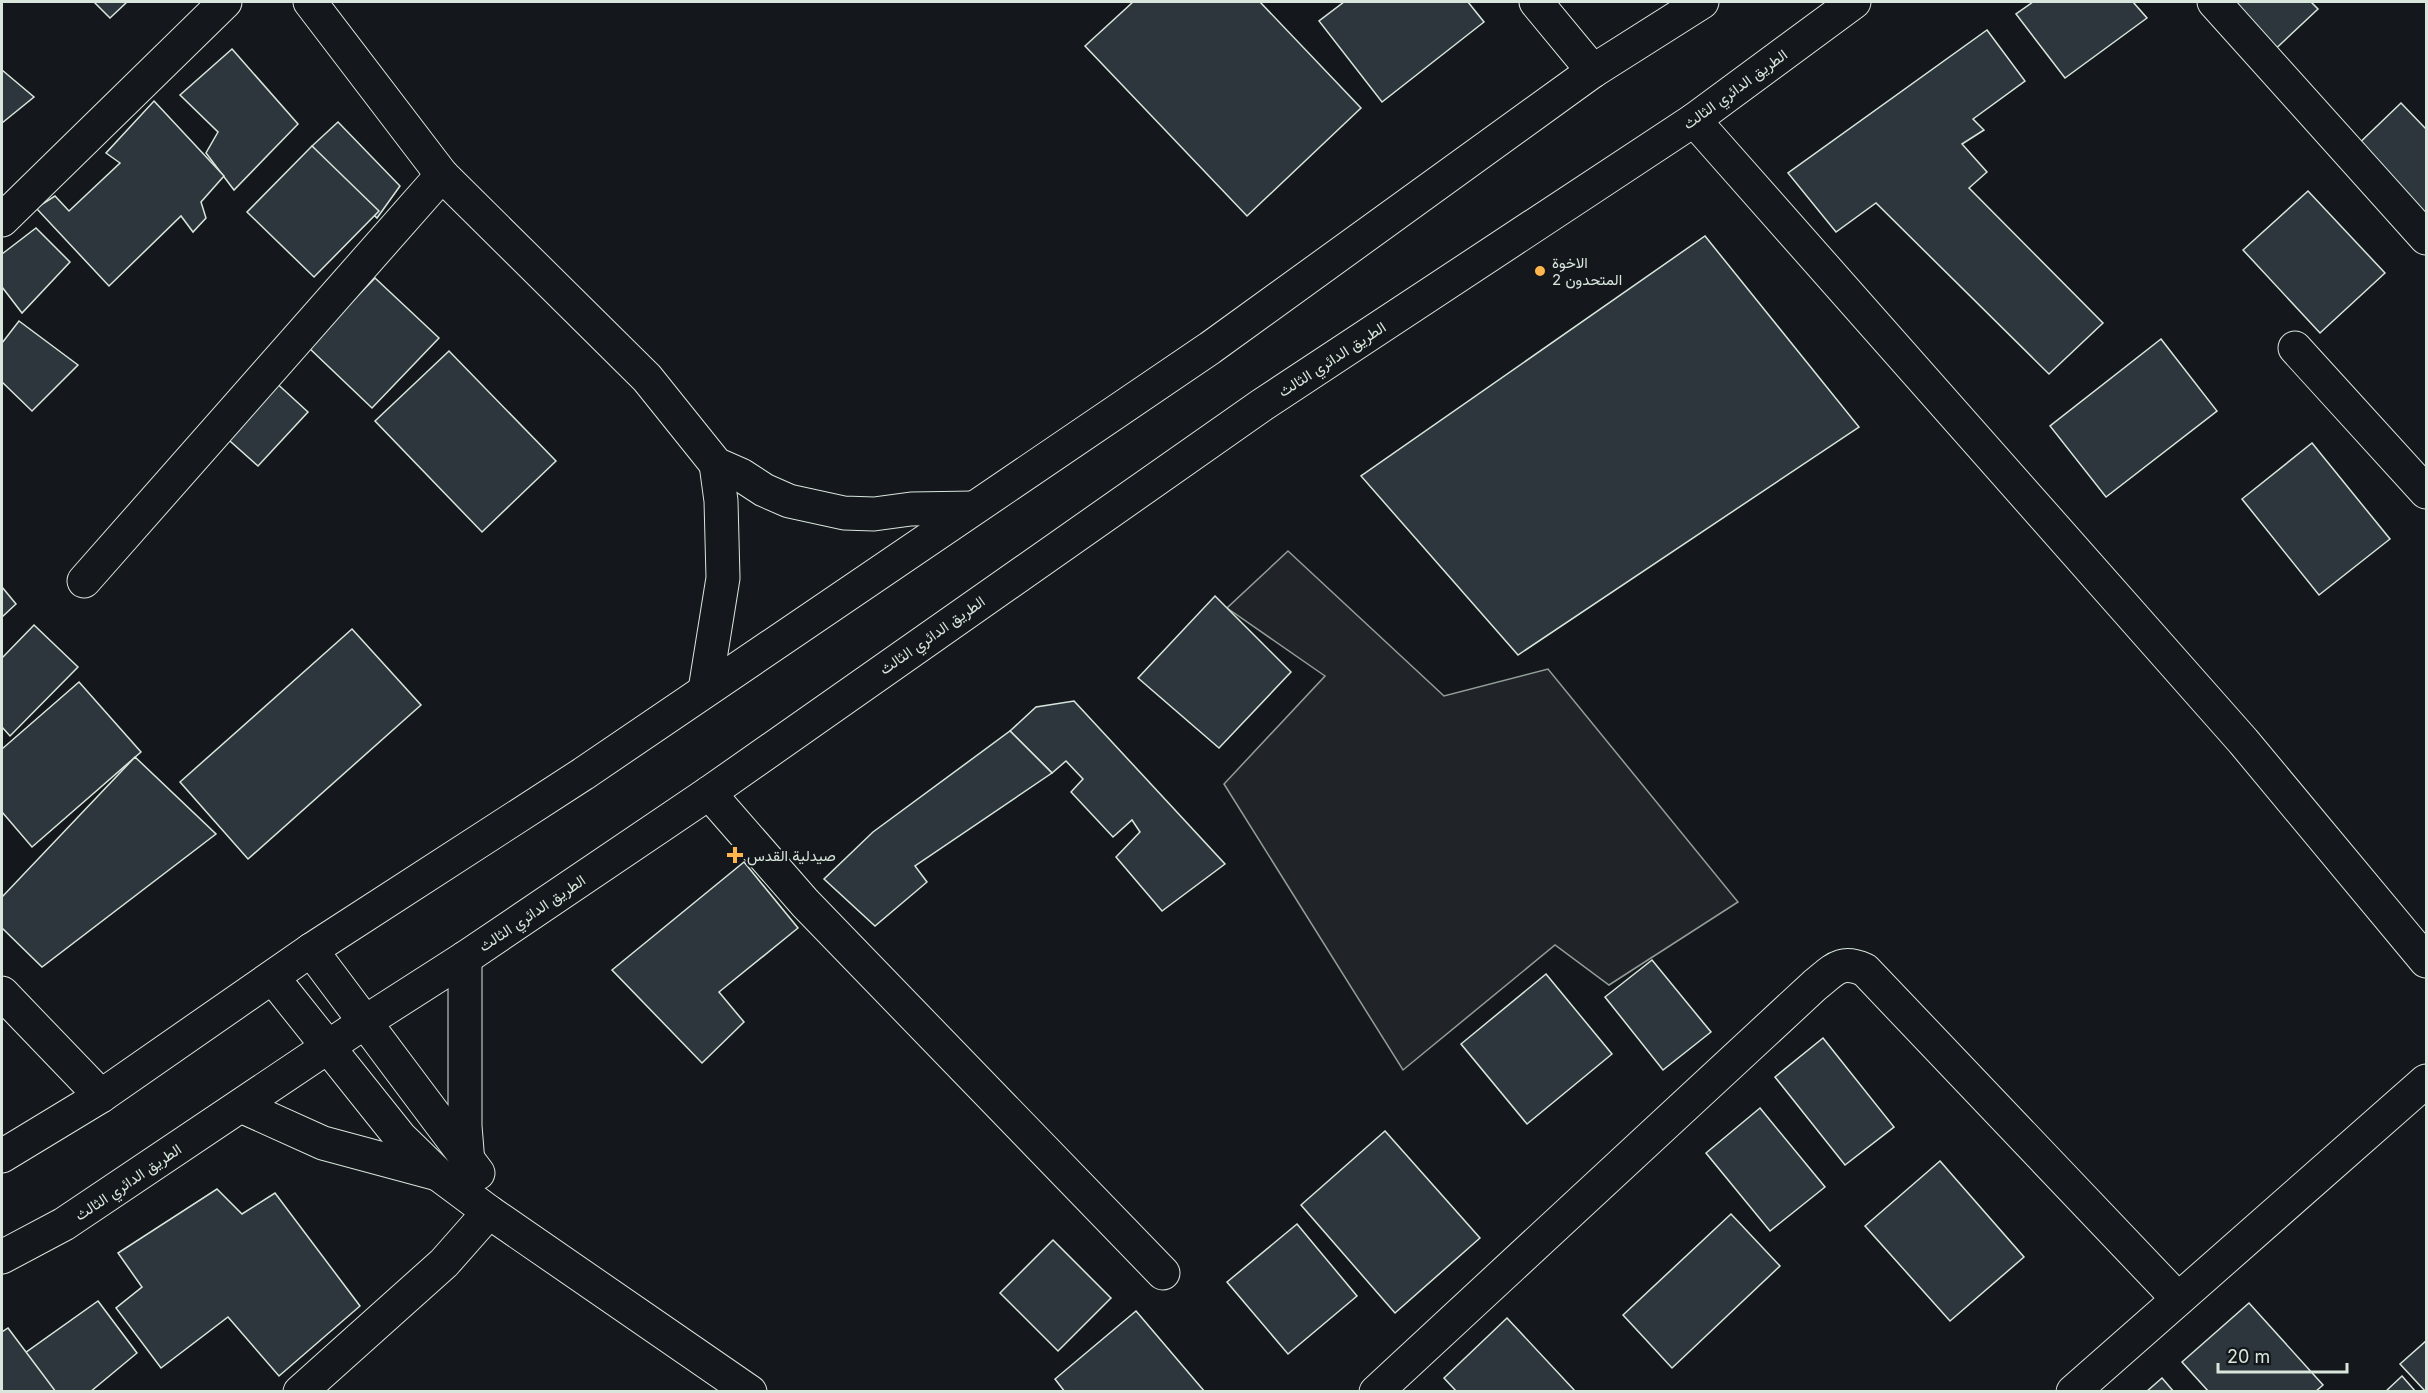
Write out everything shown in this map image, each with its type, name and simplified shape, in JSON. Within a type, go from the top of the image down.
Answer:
[{"type":"street","points":[[2,220],[225,2]]},
{"type":"street","points":[[310,2],[442,175],[647,378],[716,464],[789,501],[844,513],[874,514],[911,509],[973,508]]},
{"type":"street","points":[[1536,2],[1593,71]]},
{"type":"street","points":[[2,1156],[101,1096],[311,950],[583,774],[1210,348],[1593,71],[1702,2]]},
{"type":"street","name":"الطريق الدائري الثالث","points":[[2,1257],[64,1224],[709,793],[949,622],[1262,405],[1694,120],[1854,2]]},
{"type":"street","points":[[2214,2],[2427,238]]},
{"type":"street","points":[[1694,120],[2243,741],[2427,961]]},
{"type":"street","points":[[84,581],[442,175]]},
{"type":"street","points":[[2295,348],[2427,492]]},
{"type":"street","points":[[705,690],[723,578],[721,501],[716,464]]},
{"type":"street","points":[[709,793],[805,903],[1163,1273]]},
{"type":"street","points":[[311,950],[468,1162],[534,1241]]},
{"type":"street","points":[[465,958],[465,1126],[468,1162]]},
{"type":"street","points":[[1376,1392],[1815,985],[1845,964],[1865,970],[2178,1299]]},
{"type":"street","points":[[273,978],[400,1137],[438,1174],[489,1212],[534,1241],[729,1386]]},
{"type":"street","points":[[2,993],[101,1096]]},
{"type":"street","points":[[2073,1392],[2427,1081]]},
{"type":"street","points":[[242,1106],[323,1143],[438,1174]]},
{"type":"street","points":[[300,1392],[444,1263],[489,1212]]},
{"type":"shaded area","points":[[1288,551],[1444,696],[1548,669],[1738,902],[1609,985],[1555,945],[1403,1070],[1224,784],[1325,676],[1227,608]]},
{"type":"building","points":[[94,2],[127,2],[110,18]]},
{"type":"building","points":[[1133,2],[1260,2],[1361,108],[1247,216],[1085,46]]},
{"type":"building","points":[[1344,2],[1468,2],[1484,22],[1382,102],[1319,21]]},
{"type":"building","points":[[2033,2],[2133,2],[2147,18],[2065,78],[2016,14]]},
{"type":"building","points":[[2216,2],[2311,2],[2318,9],[2268,56]]},
{"type":"building","points":[[1987,30],[2025,81],[1973,119],[1984,130],[1962,144],[1987,172],[1969,188],[2103,323],[2049,374],[1876,203],[1836,232],[1788,173]]},
{"type":"building","points":[[232,49],[298,124],[234,190],[206,153],[218,132],[180,95]]},
{"type":"building","points":[[2,70],[34,97],[2,123]]},
{"type":"building","points":[[154,101],[224,176],[201,202],[206,218],[193,232],[181,216],[109,286],[36,208],[55,196],[69,211],[120,163],[106,153]]},
{"type":"building","points":[[2401,103],[2426,129],[2426,229],[2351,151]]},
{"type":"building","points":[[338,122],[400,186],[377,218],[354,196],[340,187],[312,146]]},
{"type":"building","points":[[312,146],[379,211],[314,277],[247,212]]},
{"type":"building","points":[[2308,191],[2385,273],[2320,333],[2243,250]]},
{"type":"building","points":[[36,228],[70,262],[22,313],[2,287],[2,254]]},
{"type":"building","points":[[1705,236],[1859,427],[1518,655],[1361,476]]},
{"type":"building","points":[[375,278],[439,338],[372,408],[308,347]]},
{"type":"building","points":[[19,321],[78,365],[32,411],[2,382],[2,343]]},
{"type":"building","points":[[2161,339],[2217,411],[2106,497],[2050,426]]},
{"type":"building","points":[[449,351],[556,461],[482,532],[375,421]]},
{"type":"building","points":[[272,379],[308,412],[258,466],[222,434]]},
{"type":"building","points":[[2312,443],[2390,539],[2319,595],[2242,499]]},
{"type":"building","points":[[2,587],[16,604],[2,617]]},
{"type":"building","points":[[1215,596],[1291,672],[1219,748],[1138,678]]},
{"type":"building","points":[[34,625],[78,667],[10,736],[2,727],[2,658]]},
{"type":"building","points":[[352,629],[421,705],[248,859],[180,782]]},
{"type":"building","points":[[79,682],[141,752],[32,847],[2,812],[2,749]]},
{"type":"building","points":[[1074,701],[1225,864],[1162,911],[1116,857],[1140,832],[1132,820],[1113,837],[1071,792],[1083,779],[1066,761],[1052,773],[1010,731],[1036,707]]},
{"type":"building","points":[[1010,731],[1052,773],[915,866],[927,882],[875,926],[824,879],[873,832]]},
{"type":"building","points":[[135,757],[216,834],[42,967],[2,928],[2,897]]},
{"type":"building","points":[[744,862],[798,928],[719,992],[744,1022],[702,1063],[612,970]]},
{"type":"building","points":[[1652,960],[1711,1032],[1663,1070],[1605,997]]},
{"type":"building","points":[[1546,974],[1612,1054],[1527,1124],[1461,1044]]},
{"type":"building","points":[[1823,1038],[1894,1127],[1845,1165],[1775,1077]]},
{"type":"building","points":[[1760,1108],[1825,1187],[1770,1231],[1706,1153]]},
{"type":"building","points":[[1385,1131],[1480,1238],[1395,1313],[1301,1205]]},
{"type":"building","points":[[1940,1161],[2024,1257],[1950,1321],[1865,1226]]},
{"type":"building","points":[[217,1189],[242,1214],[275,1193],[360,1306],[279,1376],[228,1317],[161,1368],[116,1308],[142,1287],[118,1253]]},
{"type":"building","points":[[1731,1214],[1780,1266],[1672,1368],[1623,1315]]},
{"type":"building","points":[[1297,1224],[1357,1296],[1288,1354],[1227,1282]]},
{"type":"building","points":[[1053,1240],[1111,1298],[1058,1351],[1000,1293]]},
{"type":"building","points":[[98,1301],[137,1353],[90,1392],[54,1392],[25,1353]]},
{"type":"building","points":[[2249,1303],[2323,1385],[2315,1392],[2209,1392],[2182,1362]]},
{"type":"building","points":[[1136,1311],[1205,1392],[1065,1392],[1055,1379]]},
{"type":"building","points":[[1507,1318],[1576,1392],[1457,1392],[1444,1378]]},
{"type":"building","points":[[8,1328],[56,1392],[2,1392],[2,1332]]},
{"type":"building","points":[[2426,1341],[2426,1392],[2400,1364]]},
{"type":"building","points":[[2402,1376],[2416,1392],[2385,1392]]},
{"type":"building","points":[[2162,1378],[2174,1392],[2146,1392]]},
{"type":"place","name":"الاخوة المتحدون 2","points":[[1540,271]]},
{"type":"place","name":"صيدلية القدس","points":[[735,855]]}]
